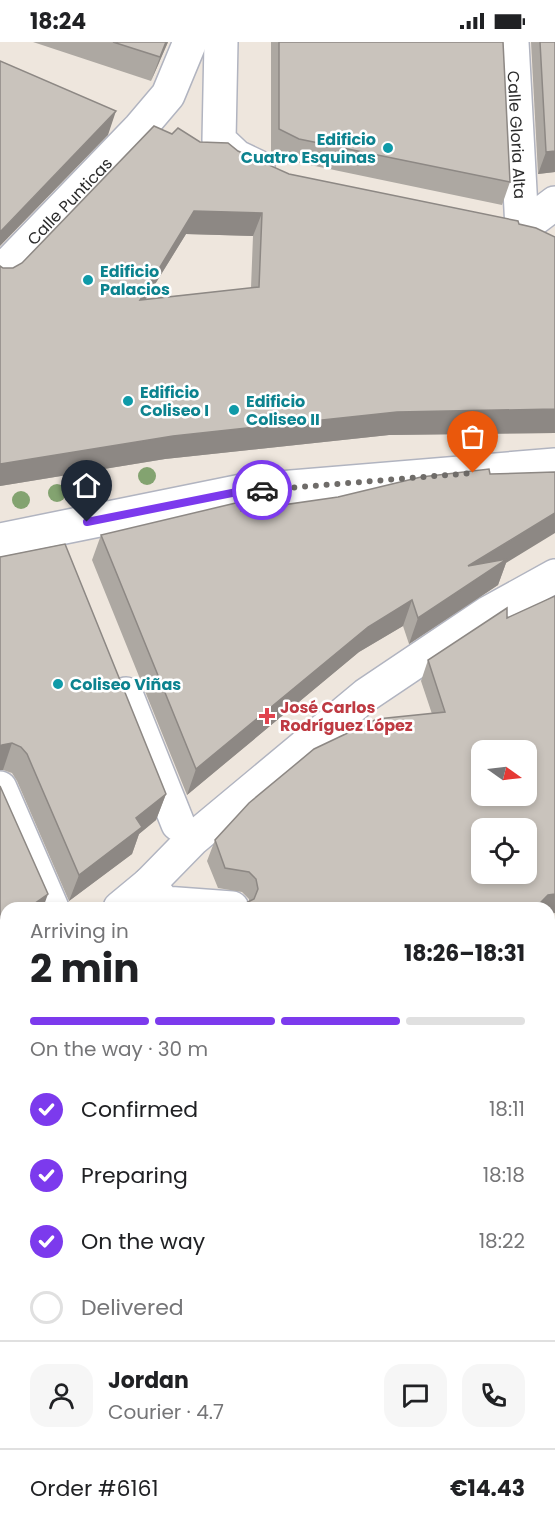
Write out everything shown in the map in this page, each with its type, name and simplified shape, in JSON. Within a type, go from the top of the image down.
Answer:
[{"type":"main road","name":"Calle Punticas","points":[[0,273],[140,128],[168,95],[190,42]]},
{"type":"main road","points":[[221,42],[219,140],[237,158],[285,179]]},
{"type":"main road","name":"Calle Gloria Alta","points":[[512,42],[522,228]]},
{"type":"main road","points":[[108,115],[140,128]]},
{"type":"main road","points":[[522,228],[555,203]]},
{"type":"main road","points":[[488,221],[522,228],[555,244]]},
{"type":"main road","points":[[0,540],[242,491],[555,465]]},
{"type":"main road","points":[[127,902],[149,884],[193,839],[366,695],[488,613],[555,576]]},
{"type":"main road","points":[[113,663],[178,824]]},
{"type":"main road","points":[[0,788],[49,902]]},
{"type":"main road","points":[[149,884],[163,902]]},
{"type":"building","points":[[113,42],[166,42],[160,57]]},
{"type":"building","points":[[279,42],[503,42],[510,182],[299,139],[279,129]]},
{"type":"building","points":[[540,42],[555,42],[555,151],[546,152]]},
{"type":"building","points":[[0,61],[116,111],[0,232]]},
{"type":"building","points":[[154,126],[172,134],[178,128],[200,142],[228,143],[238,151],[289,174],[518,221],[519,224],[536,228],[555,237],[555,409],[397,412],[173,436],[0,464],[0,266],[13,268],[22,263]],"holes":[[[194,211],[262,213],[259,287],[140,300]]]},
{"type":"building","points":[[489,469],[490,474],[555,472],[555,513],[468,566],[507,559],[418,618],[412,600],[368,627],[196,769],[101,535],[240,502],[241,511],[338,497],[421,477]]},
{"type":"building","name":"Coliseo Viñas","points":[[65,544],[166,794],[136,818],[142,827],[79,875],[27,754],[21,747],[12,743],[0,746],[0,557]]},
{"type":"building","points":[[555,596],[555,894],[548,895],[541,902],[248,902],[254,899],[258,889],[256,879],[249,872],[225,868],[215,840],[249,803],[314,749],[377,719],[445,712],[428,660],[507,608],[507,618]]},
{"type":"building","points":[[0,786],[48,894],[37,902],[0,902]]},
{"type":"way so far","points":[[262,490],[473,473]]},
{"type":"place","name":"Edificio Cuatro Esquinas","points":[[388,148]]},
{"type":"place","name":"Edificio Palacios","points":[[88,280]]},
{"type":"place","name":"Edificio Coliseo I","points":[[128,401]]},
{"type":"place","name":"Edificio Coliseo II","points":[[234,410]]},
{"type":"place","name":"Coliseo Viñas","points":[[58,684]]},
{"type":"place","name":"José Carlos Rodríguez López","points":[[267,716]]},
{"type":"route","points":[[87,522],[242,491],[262,490]]}]
